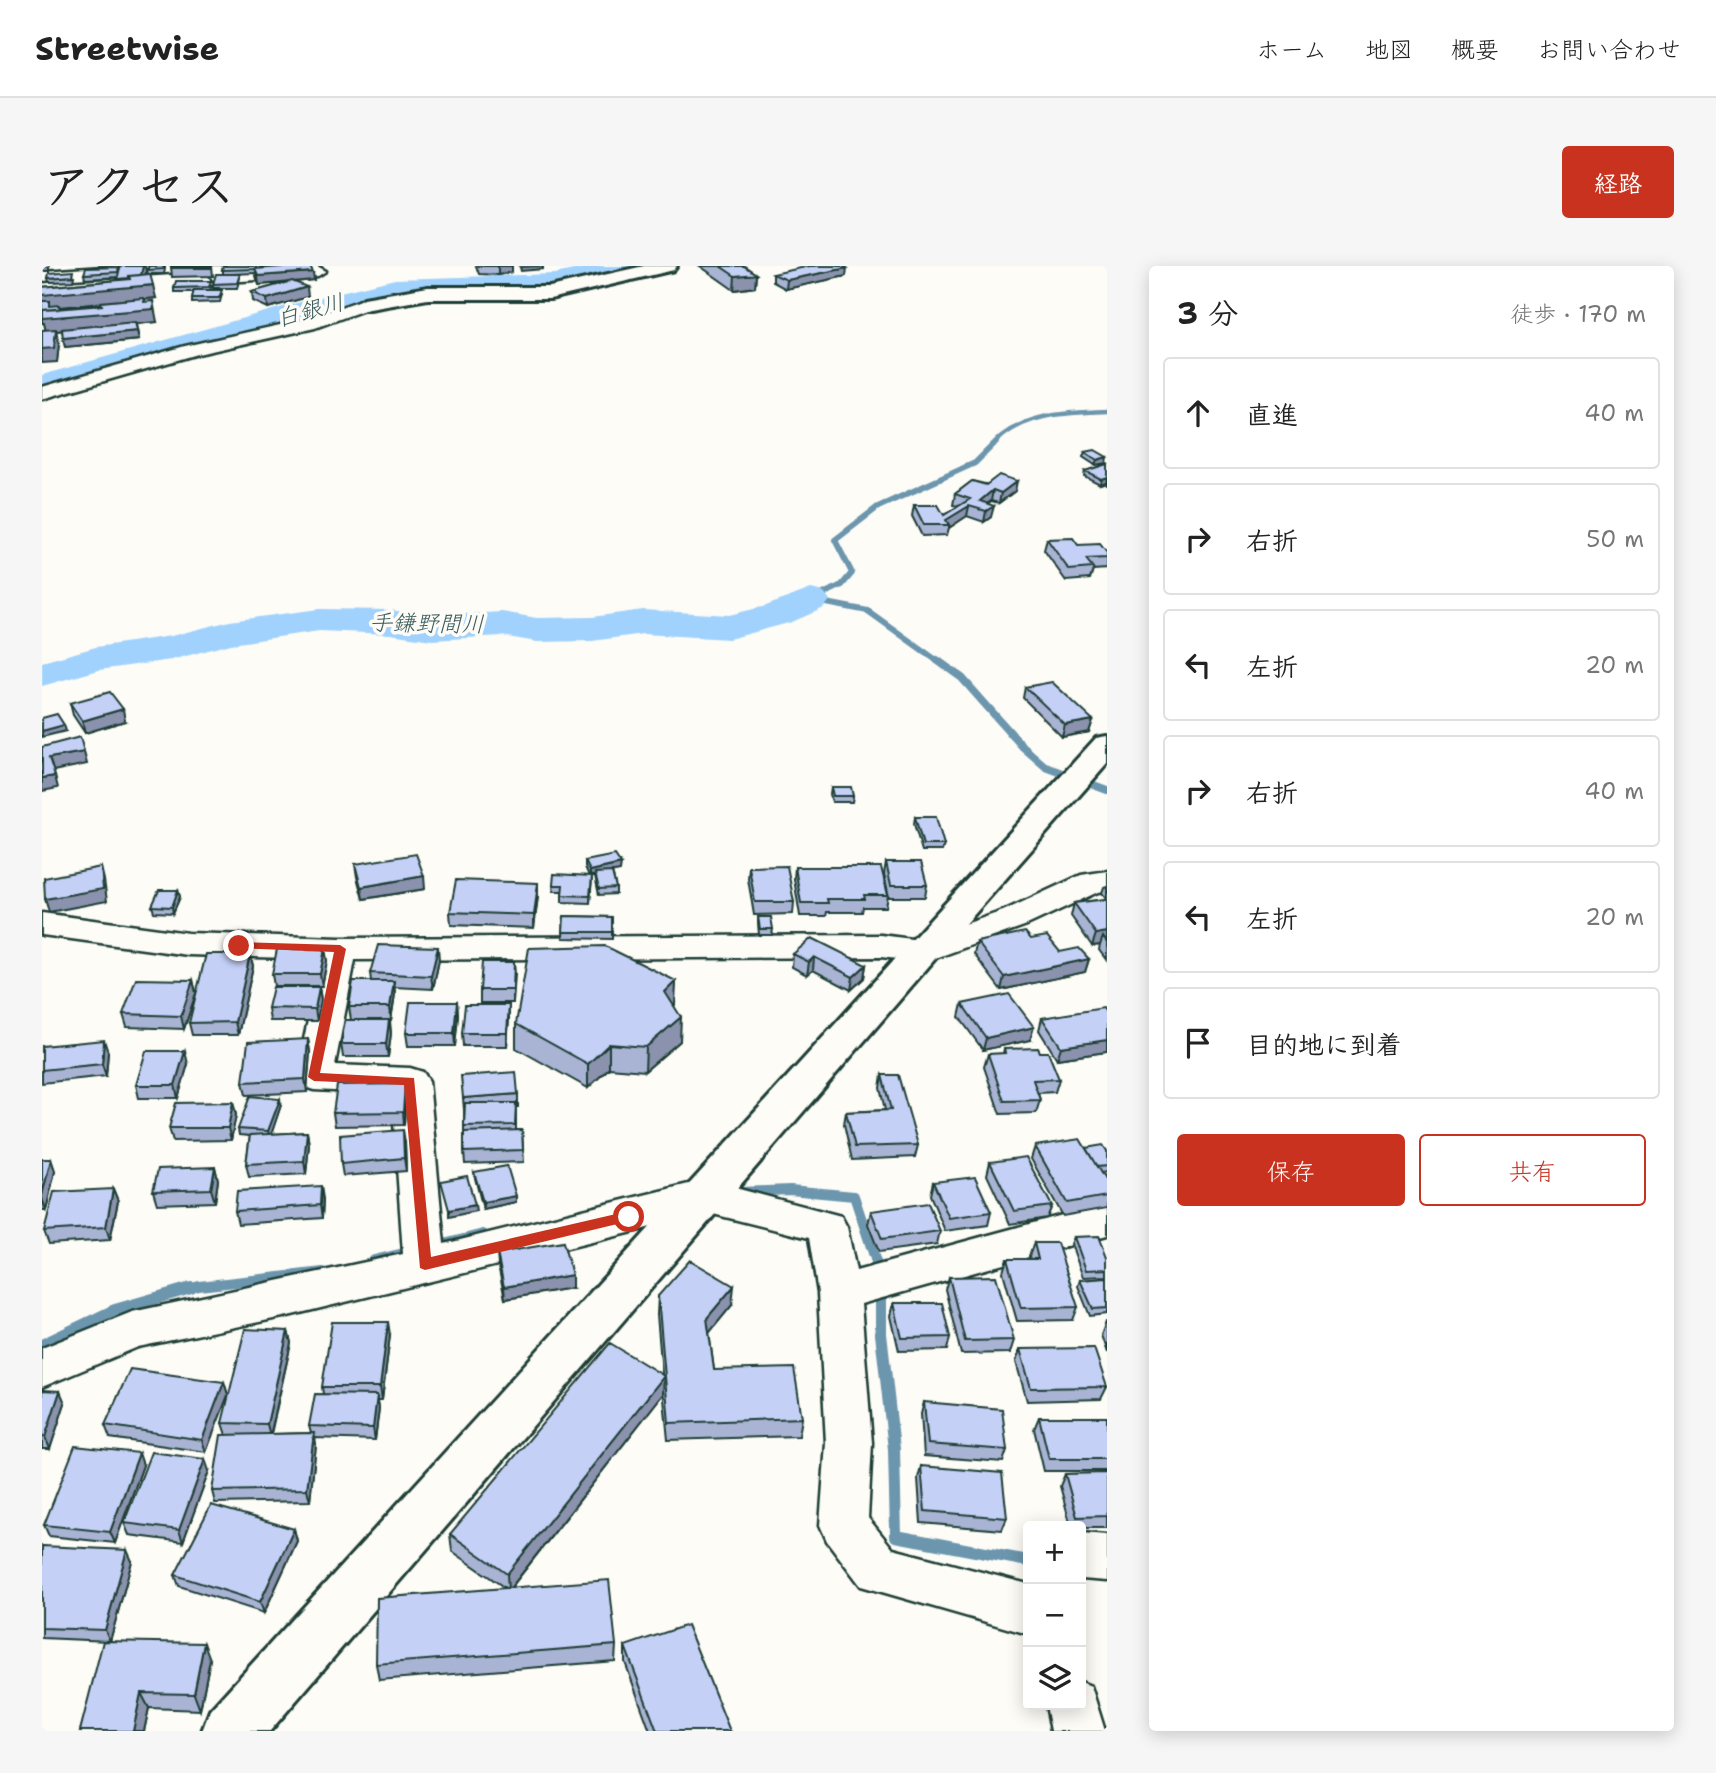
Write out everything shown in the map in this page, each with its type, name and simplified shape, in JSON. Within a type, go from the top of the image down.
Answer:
[{"type":"street","points":[[42,276],[196,266]]},
{"type":"street","points":[[213,266],[218,267],[219,276],[428,293],[550,293],[668,266]]},
{"type":"street","points":[[42,393],[211,346],[337,315],[338,286]]},
{"type":"street","points":[[42,375],[253,317]]},
{"type":"street","points":[[231,1731],[920,951],[1107,745]]},
{"type":"street","points":[[42,924],[188,944],[340,949],[881,946],[920,951],[1015,918],[1091,882],[1107,881]]},
{"type":"street","points":[[340,949],[314,1077],[410,1081],[425,1264]]},
{"type":"street","points":[[42,1368],[132,1330],[288,1298],[629,1217],[705,1196],[827,1227],[839,1293],[849,1443],[844,1525],[878,1569],[1023,1608]]},
{"type":"street","points":[[839,1293],[1107,1219]]},
{"type":"street","points":[[1086,1556],[1107,1558]]},
{"type":"street","points":[[1073,1710],[1079,1731]]},
{"type":"building","points":[[121,266],[143,266],[141,275],[117,279]]},
{"type":"building","points":[[149,266],[164,266],[163,269],[147,270]]},
{"type":"building","points":[[211,266],[211,268],[171,268]]},
{"type":"building","points":[[223,266],[256,266],[256,269],[222,270]]},
{"type":"building","points":[[310,266],[313,272],[258,276],[255,269]]},
{"type":"building","points":[[720,266],[744,266],[756,274],[735,276]]},
{"type":"building","points":[[810,266],[847,268],[787,280],[773,274]]},
{"type":"building","points":[[119,267],[118,272],[84,274],[86,268]]},
{"type":"building","points":[[73,271],[72,276],[48,278],[49,273]]},
{"type":"building","points":[[150,274],[153,285],[42,295],[42,287],[130,279],[129,276]]},
{"type":"building","points":[[216,274],[240,274],[237,283],[213,284]]},
{"type":"building","points":[[176,281],[211,281],[209,287],[174,288]]},
{"type":"building","points":[[292,281],[307,287],[267,299],[252,292]]},
{"type":"building","points":[[194,290],[222,290],[219,298],[192,298]]},
{"type":"building","points":[[143,298],[144,302],[153,301],[154,309],[43,318],[43,310]]},
{"type":"building","points":[[42,301],[50,301],[50,306],[59,305],[60,309],[43,310],[42,313]]},
{"type":"building","points":[[135,322],[137,331],[63,338],[62,329]]},
{"type":"building","points":[[56,329],[54,348],[42,349],[42,330]]},
{"type":"building","points":[[1095,450],[1107,457],[1097,460],[1085,452]]},
{"type":"building","points":[[1107,464],[1107,477],[1101,479],[1085,471]]},
{"type":"building","points":[[999,475],[1017,481],[1001,493],[993,490],[980,501],[994,506],[986,511],[969,506],[946,520],[949,525],[924,525],[914,505],[938,505],[944,515],[970,499],[955,494],[972,481],[986,485]]},
{"type":"building","points":[[1073,538],[1078,545],[1100,544],[1107,553],[1107,558],[1086,559],[1093,568],[1069,570],[1047,539]]},
{"type":"building","points":[[1052,682],[1093,720],[1065,725],[1025,687]]},
{"type":"building","points":[[110,692],[123,709],[82,721],[70,703]]},
{"type":"building","points":[[57,714],[64,725],[42,731],[42,718]]},
{"type":"building","points":[[80,737],[84,752],[49,758],[55,776],[42,778],[42,747]]},
{"type":"building","points":[[831,787],[851,787],[853,796],[833,796]]},
{"type":"building","points":[[915,817],[936,817],[944,845],[923,845]]},
{"type":"building","points":[[416,854],[424,876],[361,887],[355,864]]},
{"type":"building","points":[[615,855],[621,864],[590,871],[585,861]]},
{"type":"building","points":[[886,862],[921,862],[927,885],[891,885]]},
{"type":"building","points":[[787,866],[794,902],[755,902],[749,867]]},
{"type":"building","points":[[101,867],[103,889],[45,899],[44,878]]},
{"type":"building","points":[[795,867],[881,867],[888,895],[864,895],[865,899],[827,899],[828,903],[801,903]]},
{"type":"building","points":[[612,872],[616,888],[599,889],[595,873]]},
{"type":"building","points":[[554,874],[592,876],[590,896],[562,895],[563,885],[553,885]]},
{"type":"building","points":[[456,880],[538,883],[534,915],[450,912]]},
{"type":"building","points":[[159,890],[178,890],[172,907],[152,906]]},
{"type":"building","points":[[1107,899],[1107,932],[1096,934],[1074,903]]},
{"type":"building","points":[[564,916],[612,917],[612,932],[563,932]]},
{"type":"building","points":[[758,917],[771,917],[773,929],[760,929]]},
{"type":"building","points":[[1025,932],[1031,939],[1047,936],[1060,952],[1079,948],[1089,959],[1004,977],[977,942]]},
{"type":"building","points":[[812,938],[866,965],[853,977],[814,957],[809,962],[793,954]]},
{"type":"building","points":[[378,945],[438,947],[431,976],[370,973]]},
{"type":"building","points":[[605,946],[676,981],[665,992],[681,1017],[646,1047],[609,1044],[588,1064],[516,1024],[529,948]]},
{"type":"building","points":[[277,949],[325,949],[320,974],[272,974]]},
{"type":"building","points":[[206,954],[250,954],[235,1022],[189,1023]]},
{"type":"building","points":[[482,962],[514,962],[513,990],[480,990]]},
{"type":"building","points":[[136,979],[193,980],[181,1016],[123,1014]]},
{"type":"building","points":[[353,981],[394,981],[390,1007],[349,1007]]},
{"type":"building","points":[[273,987],[319,987],[315,1009],[268,1008]]},
{"type":"building","points":[[1009,994],[1034,1027],[986,1038],[962,1004]]},
{"type":"building","points":[[410,1002],[457,1002],[454,1033],[406,1033]]},
{"type":"building","points":[[465,1005],[509,1005],[507,1033],[462,1033]]},
{"type":"building","points":[[1103,1008],[1107,1014],[1107,1040],[1061,1047],[1042,1018]]},
{"type":"building","points":[[345,1020],[389,1020],[386,1044],[341,1044]]},
{"type":"building","points":[[308,1039],[305,1079],[243,1082],[248,1042]]},
{"type":"building","points":[[104,1040],[102,1064],[42,1070],[42,1046]]},
{"type":"building","points":[[1038,1048],[1040,1052],[1048,1052],[1059,1079],[1033,1080],[1040,1100],[1004,1101],[988,1054],[1005,1053],[1004,1049]]},
{"type":"building","points":[[146,1051],[185,1051],[175,1085],[136,1085]]},
{"type":"building","points":[[516,1072],[518,1094],[463,1098],[461,1076]]},
{"type":"building","points":[[882,1075],[898,1075],[918,1145],[855,1147],[846,1112],[891,1110]]},
{"type":"building","points":[[405,1084],[403,1112],[333,1113],[337,1085]]},
{"type":"building","points":[[250,1096],[280,1099],[268,1131],[238,1129]]},
{"type":"building","points":[[233,1102],[228,1128],[169,1128],[176,1103]]},
{"type":"building","points":[[465,1103],[516,1103],[515,1125],[464,1126]]},
{"type":"building","points":[[403,1130],[404,1158],[341,1164],[340,1135]]},
{"type":"building","points":[[522,1130],[523,1150],[464,1152],[464,1132]]},
{"type":"building","points":[[307,1132],[304,1161],[246,1164],[250,1135]]},
{"type":"building","points":[[1080,1139],[1107,1183],[1107,1196],[1067,1203],[1035,1146]]},
{"type":"building","points":[[1103,1145],[1107,1151],[1107,1166],[1097,1167],[1086,1148]]},
{"type":"building","points":[[1026,1157],[1052,1206],[1014,1211],[990,1162]]},
{"type":"building","points":[[42,1159],[51,1159],[42,1195]]},
{"type":"building","points":[[507,1166],[516,1196],[483,1202],[474,1172]]},
{"type":"building","points":[[215,1167],[211,1189],[153,1191],[158,1169]]},
{"type":"building","points":[[467,1176],[475,1205],[449,1210],[441,1181]]},
{"type":"building","points":[[975,1177],[991,1212],[949,1218],[933,1182]]},
{"type":"building","points":[[321,1186],[320,1205],[235,1211],[237,1191]]},
{"type":"building","points":[[113,1189],[106,1227],[44,1231],[54,1192]]},
{"type":"building","points":[[928,1203],[940,1231],[882,1239],[871,1211]]},
{"type":"building","points":[[1099,1236],[1107,1257],[1107,1269],[1086,1270],[1074,1237]]},
{"type":"building","points":[[563,1242],[572,1275],[504,1287],[497,1253]]},
{"type":"building","points":[[1034,1243],[1057,1243],[1078,1307],[1021,1308],[1007,1259],[1038,1259]]},
{"type":"building","points":[[690,1260],[734,1286],[707,1318],[714,1370],[794,1368],[802,1418],[669,1423],[658,1296]]},
{"type":"building","points":[[996,1276],[1014,1340],[965,1341],[949,1277]]},
{"type":"building","points":[[1107,1278],[1107,1308],[1093,1309],[1080,1280]]},
{"type":"building","points":[[894,1303],[942,1303],[950,1337],[902,1338]]},
{"type":"building","points":[[332,1322],[388,1322],[380,1387],[322,1387]]},
{"type":"building","points":[[245,1329],[288,1331],[267,1424],[222,1423]]},
{"type":"building","points":[[610,1343],[664,1376],[507,1574],[450,1534]]},
{"type":"building","points":[[1094,1348],[1107,1387],[1031,1388],[1020,1349]]},
{"type":"building","points":[[130,1369],[224,1382],[202,1440],[105,1425]]},
{"type":"building","points":[[42,1390],[60,1391],[45,1437],[42,1437]]},
{"type":"building","points":[[315,1394],[377,1395],[373,1428],[309,1426]]},
{"type":"building","points":[[924,1402],[1002,1409],[1007,1450],[928,1444]]},
{"type":"building","points":[[1039,1417],[1107,1417],[1107,1459],[1049,1459]]},
{"type":"building","points":[[314,1433],[307,1489],[212,1491],[221,1435]]},
{"type":"building","points":[[75,1446],[139,1453],[110,1532],[44,1525]]},
{"type":"building","points":[[151,1452],[205,1459],[179,1530],[124,1523]]},
{"type":"building","points":[[921,1466],[1002,1473],[1007,1518],[925,1511]]},
{"type":"building","points":[[1107,1473],[1107,1516],[1077,1517],[1065,1474]]},
{"type":"building","points":[[211,1505],[294,1529],[260,1602],[175,1575]]},
{"type":"building","points":[[42,1546],[127,1550],[105,1630],[42,1628]]},
{"type":"building","points":[[609,1580],[616,1645],[376,1664],[377,1598]]},
{"type":"building","points":[[687,1625],[730,1731],[657,1731],[625,1646]]},
{"type":"building","points":[[103,1641],[204,1643],[194,1694],[141,1693],[133,1731],[80,1731]]},
{"type":"waterway","name":"白銀川","points":[[42,384],[320,305],[395,287],[555,282],[625,266]]},
{"type":"waterway","points":[[997,441],[1021,424],[1035,419],[1107,411]]},
{"type":"waterway","points":[[939,662],[868,611],[811,600],[842,585],[852,573],[835,540],[878,507],[975,463],[997,441]]},
{"type":"waterway","name":"手鎌野間川","points":[[42,674],[96,659],[171,648],[230,633],[319,620],[390,622],[432,628],[502,624],[537,630],[592,629],[643,622],[729,627],[779,614],[811,600]]},
{"type":"waterway","points":[[937,660],[962,678],[1023,747],[1046,767],[1107,790]]},
{"type":"waterway","points":[[738,1192],[790,1190],[854,1196],[880,1274]]},
{"type":"waterway","points":[[432,1247],[483,1234]]},
{"type":"waterway","points":[[374,1260],[412,1251]]},
{"type":"waterway","points":[[185,1290],[199,1286],[323,1272]]},
{"type":"waterway","points":[[42,1345],[115,1310],[191,1288]]},
{"type":"waterway","points":[[881,1288],[881,1334],[894,1449],[896,1536],[1023,1560]]},
{"type":"route","points":[[239,946],[340,949],[314,1077],[410,1081],[425,1264],[629,1217]]}]
